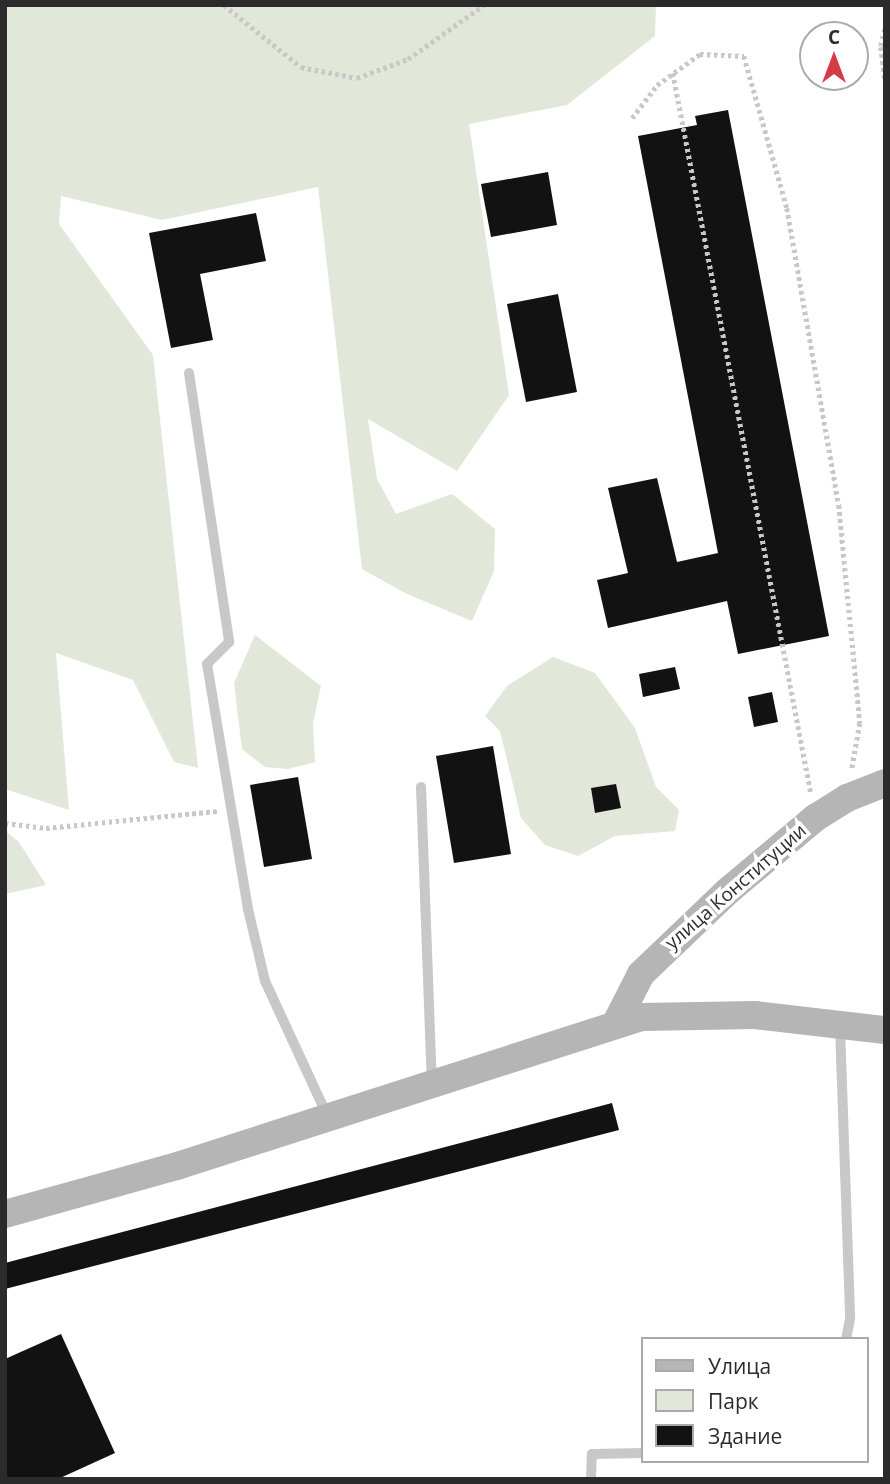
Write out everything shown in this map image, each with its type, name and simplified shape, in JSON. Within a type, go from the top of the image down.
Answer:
[{"type":"street","name":"улица Конституции","points":[[616,1023],[641,974],[660,953],[815,818],[847,798],[885,783]]},
{"type":"street","points":[[5,1214],[328,1119],[616,1023],[708,1013],[840,1023],[885,1030]]},
{"type":"lane","points":[[188,373],[229,642],[207,664],[232,810],[265,981],[328,1119]]},
{"type":"lane","points":[[421,787],[432,1085]]},
{"type":"lane","points":[[840,1023],[850,1319],[846,1337]]},
{"type":"lane","points":[[592,1479],[592,1454],[642,1453]]},
{"type":"path","points":[[224,5],[301,67],[357,78],[408,59],[484,5]]},
{"type":"path","points":[[885,29],[881,47],[885,79]]},
{"type":"path","points":[[632,118],[657,85],[700,54],[744,57],[786,208],[839,505],[860,723],[847,798]]},
{"type":"path","points":[[673,73],[815,818]]},
{"type":"path","points":[[5,824],[46,828],[232,810]]},
{"type":"green space","points":[[5,5],[656,5],[655,36],[567,105],[469,124],[509,395],[457,471],[368,419],[377,479],[396,514],[452,494],[495,529],[494,571],[472,621],[407,594],[362,569],[318,187],[162,220],[61,196],[59,224],[153,355],[198,768],[174,762],[133,680],[56,653],[69,810],[5,789]]},
{"type":"green space","points":[[255,635],[321,686],[313,723],[315,762],[288,769],[265,767],[242,749],[234,683]]},
{"type":"green space","points":[[553,657],[595,673],[635,728],[656,787],[679,810],[675,831],[615,836],[578,856],[545,845],[521,818],[500,731],[485,716],[507,686]]},
{"type":"green space","points":[[5,831],[19,842],[46,885],[5,894]]},
{"type":"building","points":[[728,110],[829,636],[738,654],[727,601],[608,628],[597,580],[628,573],[608,488],[657,478],[677,562],[718,553],[638,136],[697,125],[695,116]]},
{"type":"building","points":[[548,172],[557,225],[491,237],[481,184]]},
{"type":"building","points":[[256,213],[266,261],[200,274],[213,340],[171,348],[149,233]]},
{"type":"building","points":[[558,294],[577,392],[526,402],[507,304]]},
{"type":"building","points":[[675,667],[680,689],[643,697],[639,674]]},
{"type":"building","points":[[772,692],[778,722],[754,727],[748,697]]},
{"type":"building","points":[[493,746],[511,854],[454,863],[436,756]]},
{"type":"building","points":[[298,777],[312,859],[264,867],[250,785]]},
{"type":"building","points":[[616,784],[621,808],[595,813],[591,788]]},
{"type":"building","points":[[612,1103],[619,1130],[5,1289],[5,1263]]},
{"type":"building","points":[[61,1334],[115,1453],[58,1479],[5,1479],[5,1359]]}]
